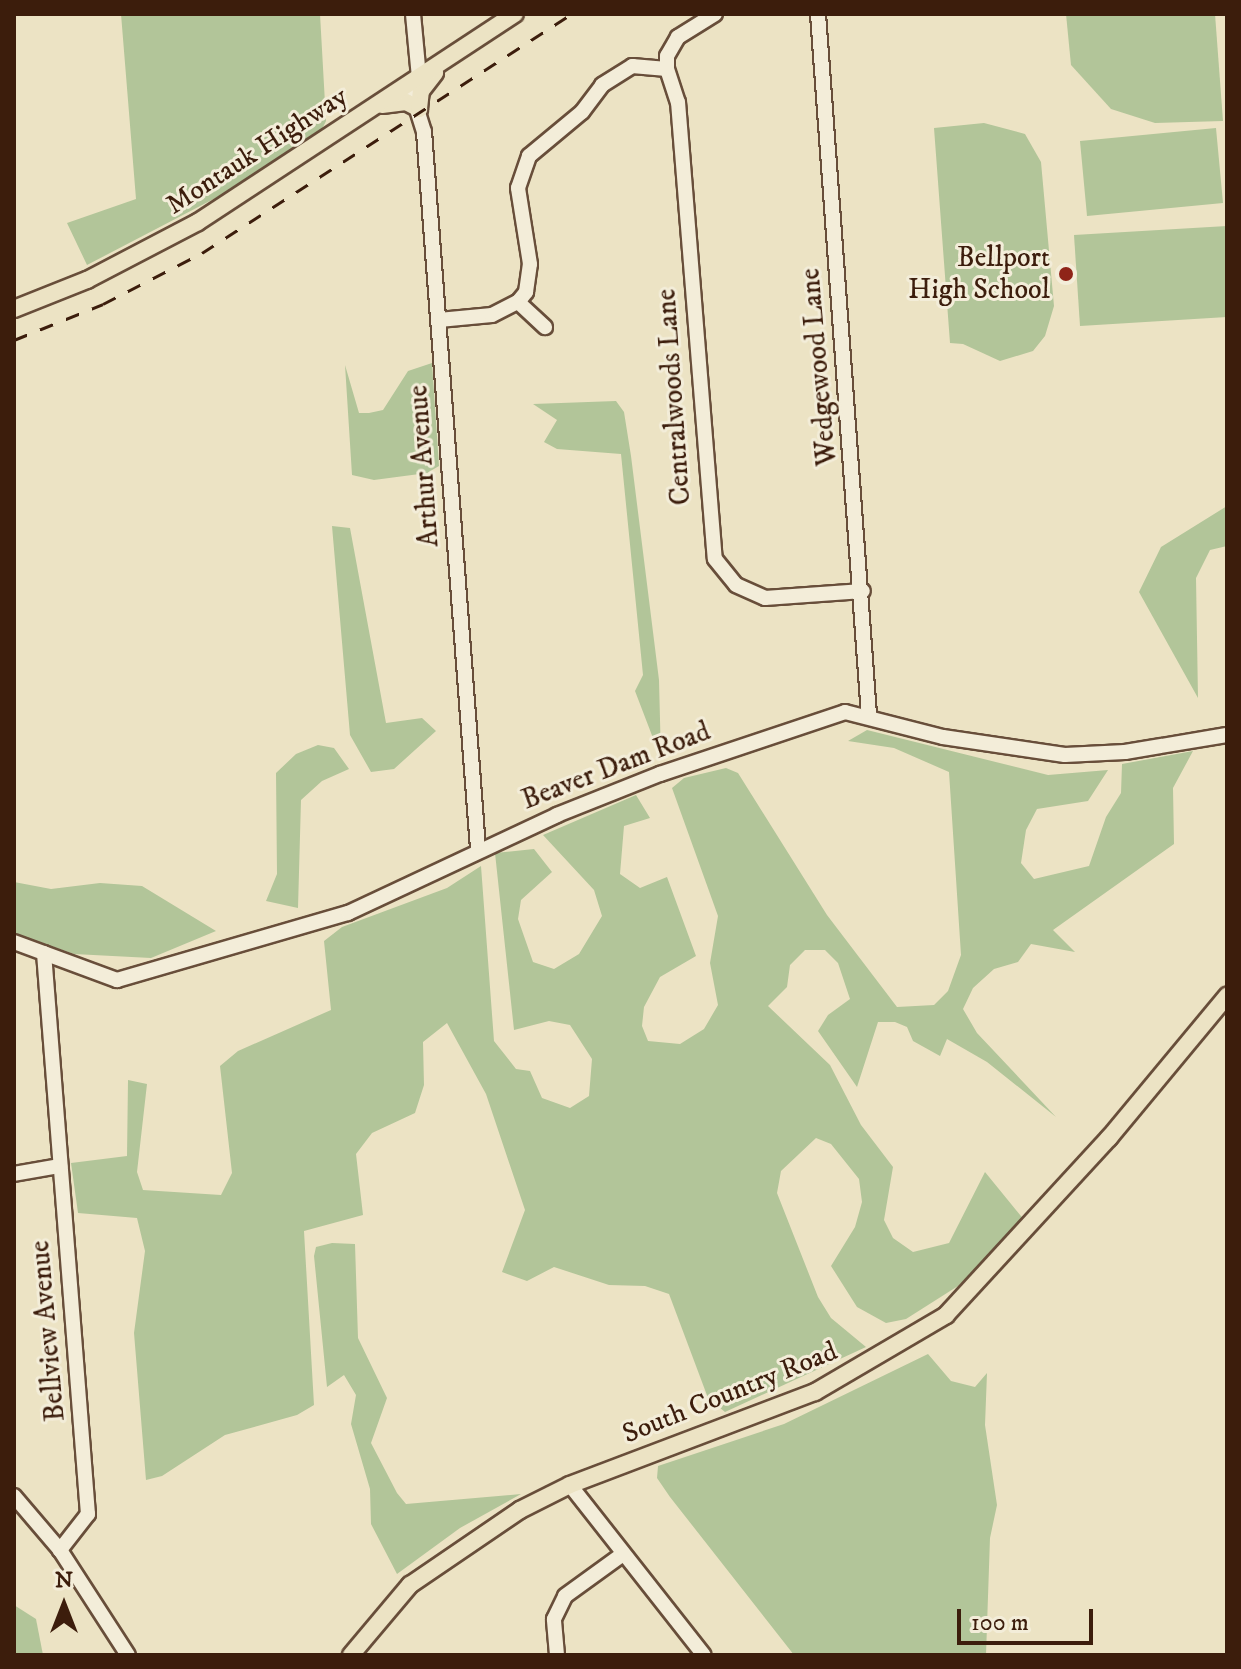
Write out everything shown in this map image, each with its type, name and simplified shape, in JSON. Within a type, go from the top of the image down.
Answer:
[{"type":"main road","name":"Montauk Highway","points":[[14,309],[181,232],[515,14]]},
{"type":"main road","points":[[373,108],[402,102],[419,109],[423,87],[450,57]]},
{"type":"main road","name":"South Country Road","points":[[351,1655],[410,1585],[520,1510],[570,1485],[815,1392],[946,1315],[1109,1138],[1227,996]]},
{"type":"street","name":"Arthur Avenue","points":[[413,14],[414,81],[439,320],[478,848]]},
{"type":"street","points":[[439,320],[492,315],[518,302],[526,292],[530,264],[518,188],[529,156],[582,112],[602,85],[632,66],[667,69],[667,56],[678,37],[715,14]]},
{"type":"street","name":"Wedgewood Lane","points":[[818,14],[863,591],[869,716]]},
{"type":"street","name":"Centralwoods Lane","points":[[667,69],[678,102],[715,559],[736,585],[765,598],[863,591]]},
{"type":"street","points":[[518,302],[545,327]]},
{"type":"street","name":"Beaver Dam Road","points":[[14,942],[117,980],[348,913],[478,848],[660,774],[845,712],[943,737],[1071,756],[1227,735]]},
{"type":"street","name":"Bellview Avenue","points":[[44,953],[88,1514],[60,1550]]},
{"type":"street","points":[[14,1174],[60,1166]]},
{"type":"street","points":[[570,1485],[704,1655]]},
{"type":"street","points":[[14,1496],[60,1550],[128,1655]]},
{"type":"street","points":[[557,1655],[554,1619],[565,1596],[623,1554]]},
{"type":"green space","points":[[121,14],[320,14],[326,121],[321,131],[227,192],[87,265],[67,223],[136,199]]},
{"type":"green space","points":[[1066,14],[1215,14],[1223,121],[1155,123],[1111,109],[1071,65]]},
{"type":"green space","points":[[984,123],[1025,134],[1041,162],[1054,306],[1045,336],[1033,351],[1000,361],[963,344],[950,343],[934,128]]},
{"type":"green space","points":[[1216,128],[1223,203],[1087,216],[1080,141]]},
{"type":"green space","points":[[1227,226],[1227,317],[1080,326],[1074,235]]},
{"type":"green space","points":[[432,363],[439,466],[427,473],[374,480],[352,475],[345,365],[359,413],[369,413],[383,410],[408,371]]},
{"type":"green space","points":[[616,401],[624,412],[631,456],[659,680],[661,759],[635,691],[643,675],[621,454],[557,449],[544,442],[557,420],[533,404]]},
{"type":"green space","points":[[1227,506],[1227,546],[1210,550],[1196,578],[1198,698],[1139,592],[1161,547]]},
{"type":"green space","points":[[332,526],[350,528],[386,723],[422,718],[436,731],[394,769],[371,772],[350,735]]},
{"type":"green space","points":[[867,730],[1048,775],[1108,770],[1088,801],[1037,809],[1026,830],[1021,863],[1034,879],[1089,866],[1106,817],[1121,793],[1122,764],[1193,751],[1173,788],[1174,844],[1053,930],[1075,952],[1031,944],[1018,962],[994,969],[973,988],[963,1009],[977,1033],[1056,1117],[987,1062],[947,1039],[940,1056],[913,1041],[907,1027],[895,1022],[878,1022],[857,1087],[818,1031],[828,1015],[850,999],[838,963],[825,950],[805,950],[790,965],[787,987],[768,1006],[830,1065],[861,1125],[893,1167],[884,1220],[893,1238],[913,1252],[949,1243],[985,1172],[1025,1221],[958,1286],[906,1319],[886,1323],[857,1307],[831,1266],[855,1227],[862,1202],[859,1179],[831,1144],[816,1138],[781,1171],[777,1193],[818,1297],[831,1318],[866,1347],[725,1412],[708,1398],[669,1294],[645,1286],[609,1285],[554,1267],[527,1281],[502,1272],[525,1210],[486,1094],[447,1023],[423,1042],[424,1085],[415,1113],[372,1133],[356,1154],[363,1215],[304,1231],[314,1405],[297,1415],[225,1435],[162,1476],[146,1480],[134,1333],[145,1251],[137,1218],[78,1213],[71,1163],[127,1156],[128,1080],[147,1084],[137,1172],[143,1190],[221,1195],[232,1173],[220,1066],[238,1051],[331,1010],[324,941],[342,927],[447,888],[481,866],[494,1041],[516,1069],[530,1071],[542,1098],[570,1108],[589,1096],[592,1059],[570,1025],[549,1021],[514,1030],[495,853],[534,849],[552,872],[521,900],[518,919],[533,962],[554,969],[579,954],[602,916],[594,890],[543,835],[636,795],[650,818],[624,826],[620,874],[640,888],[667,877],[696,956],[660,977],[644,1007],[642,1026],[648,1041],[680,1044],[704,1029],[718,1005],[710,963],[718,916],[672,788],[684,778],[726,768],[738,773],[827,915],[897,1007],[934,1005],[948,991],[961,955],[949,772],[894,748],[848,741]]},
{"type":"green space","points":[[318,745],[334,748],[349,769],[322,781],[301,800],[298,908],[266,901],[277,874],[276,773],[296,754]]},
{"type":"green space","points":[[14,882],[51,889],[100,883],[142,886],[216,931],[151,958],[74,954],[14,933]]},
{"type":"green space","points":[[332,1243],[355,1244],[358,1338],[387,1398],[371,1443],[397,1493],[406,1504],[521,1494],[460,1528],[397,1574],[371,1524],[370,1489],[351,1424],[356,1395],[344,1375],[327,1387],[314,1256],[316,1247]]},
{"type":"green space","points":[[928,1354],[951,1381],[975,1387],[987,1373],[985,1425],[997,1505],[990,1538],[986,1655],[794,1655],[670,1497],[657,1478],[658,1466],[784,1424]]},
{"type":"green space","points":[[14,1605],[36,1619],[43,1655],[14,1655]]},
{"type":"railway","points":[[14,340],[103,304],[202,253],[571,14]]},
{"type":"place","name":"Bellport High School","points":[[1066,274]]}]
